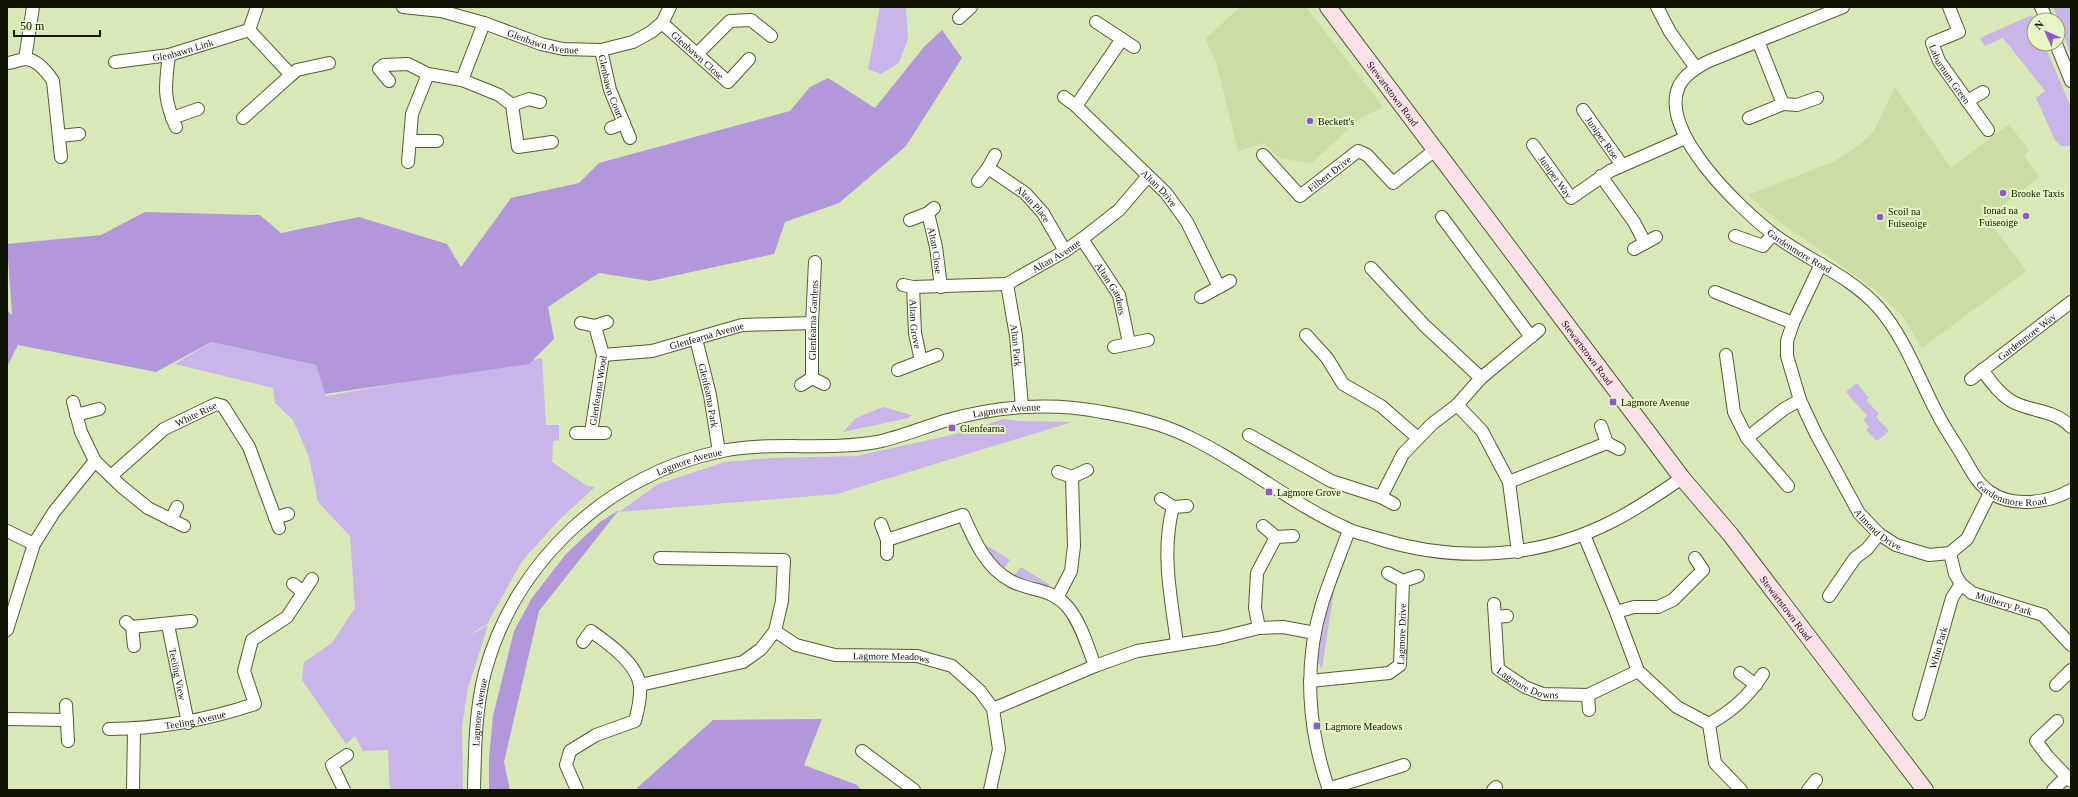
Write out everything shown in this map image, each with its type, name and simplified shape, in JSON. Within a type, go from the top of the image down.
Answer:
[{"type":"main road","name":"Stewartstown Road","points":[[1328,7],[1682,478],[1730,534],[1925,790]]},
{"type":"street","points":[[25,59],[33,7]]},
{"type":"street","points":[[257,7],[249,30],[291,75]]},
{"type":"street","name":"Glenbawn Avenue","points":[[403,7],[441,11],[484,23],[556,47],[601,50],[633,42],[662,23]]},
{"type":"street","points":[[662,23],[670,7]]},
{"type":"street","points":[[1657,7],[1670,32],[1696,68]]},
{"type":"street","name":"Gardenmore Road","points":[[1843,7],[1709,61],[1696,68],[1686,76],[1679,87],[1676,108],[1685,138],[1714,177],[1773,234],[1862,292],[1878,308],[1897,333],[1937,414],[1976,478],[1990,492],[2005,499],[2030,502],[2062,495],[2071,490]]},
{"type":"street","name":"Laburnum Green","points":[[1949,7],[1959,32],[1932,43],[1938,61],[1988,130]]},
{"type":"street","points":[[959,18],[970,8]]},
{"type":"street","points":[[697,54],[730,21],[751,20],[771,36]]},
{"type":"street","points":[[1096,22],[1134,46]]},
{"type":"street","points":[[462,80],[484,23]]},
{"type":"street","name":"Glenbawn Close","points":[[662,23],[728,82],[749,59]]},
{"type":"street","name":"Glenbawn Link","points":[[115,62],[152,59],[169,55],[249,30]]},
{"type":"street","points":[[1076,106],[1122,39]]},
{"type":"street","points":[[1758,41],[1783,104]]},
{"type":"street","name":"Glenbawn Court","points":[[601,50],[610,90],[630,138]]},
{"type":"street","points":[[2059,52],[2071,81]]},
{"type":"street","points":[[169,55],[164,89],[167,106],[174,123],[198,109]]},
{"type":"street","points":[[7,63],[25,59],[33,62],[46,71],[53,81],[61,157]]},
{"type":"street","points":[[243,118],[297,70],[329,63]]},
{"type":"street","points":[[389,81],[379,69],[384,65],[408,64],[428,74],[462,80],[499,95],[512,105],[518,147],[552,142]]},
{"type":"street","points":[[408,162],[412,114],[428,74]]},
{"type":"street","points":[[1967,101],[1983,92]]},
{"type":"street","name":"Altan Drive","points":[[1064,97],[1076,106],[1166,193],[1187,222],[1224,284],[1201,297]]},
{"type":"street","points":[[1749,118],[1783,104],[1797,105],[1817,98]]},
{"type":"street","points":[[512,105],[528,100],[540,102]]},
{"type":"street","name":"Juniper Rise","points":[[1583,110],[1622,165]]},
{"type":"street","name":"Glenbawn Court","points":[[611,128],[624,123]]},
{"type":"street","points":[[59,136],[79,134]]},
{"type":"street","name":"Juniper Way","points":[[1533,145],[1571,198],[1601,176],[1622,165],[1685,138]]},
{"type":"street","points":[[410,141],[437,141]]},
{"type":"street","name":"Filbert Drive","points":[[1263,155],[1300,196],[1358,151],[1367,155],[1393,183],[1435,150]]},
{"type":"street","points":[[978,181],[995,156]]},
{"type":"street","name":"Altan Place","points":[[988,168],[1025,193],[1043,213],[1064,251]]},
{"type":"street","name":"Altan Avenue","points":[[941,287],[1007,284],[1082,239],[1119,210],[1148,176]]},
{"type":"street","points":[[1601,176],[1634,222],[1651,240],[1634,249]]},
{"type":"street","name":"Altan Close","points":[[910,220],[931,211],[941,287]]},
{"type":"street","points":[[1381,497],[1403,454],[1418,438],[1432,424],[1457,405],[1481,378],[1535,334],[1442,217]]},
{"type":"street","points":[[1735,236],[1763,246],[1773,234]]},
{"type":"street","name":"Altan Gardens","points":[[1082,239],[1119,295],[1129,343]]},
{"type":"street","name":"Glenfearna Gardens","points":[[812,378],[814,260]]},
{"type":"street","name":"Almond Drive","points":[[1821,264],[1793,323],[1787,341],[1787,356],[1800,400],[1816,434],[1859,513],[1880,534],[1896,545],[1929,555],[1950,554]]},
{"type":"street","points":[[1371,268],[1425,326],[1481,378]]},
{"type":"street","name":"Altan Park","points":[[1007,284],[1016,336],[1022,407]]},
{"type":"street","name":"Altan Grove","points":[[921,361],[914,333],[908,286],[941,287]]},
{"type":"street","points":[[1716,292],[1793,323]]},
{"type":"street","name":"Gardenmore Way","points":[[1971,379],[2071,302]]},
{"type":"street","points":[[581,323],[595,326],[608,322]]},
{"type":"street","name":"Glenfearna Avenue","points":[[602,355],[652,351],[742,325],[812,323]]},
{"type":"street","name":"Glenfearna Wood","points":[[591,433],[602,355],[595,326]]},
{"type":"street","points":[[1306,335],[1327,358],[1343,384],[1381,406],[1418,438]]},
{"type":"street","name":"Glenfearna Park","points":[[696,339],[710,395],[719,452]]},
{"type":"street","points":[[1114,347],[1148,340]]},
{"type":"street","name":"Altan Grove","points":[[898,370],[936,355]]},
{"type":"street","points":[[1726,355],[1734,412],[1747,438],[1788,486]]},
{"type":"street","points":[[1982,370],[1996,388],[2013,402],[2056,416],[2071,427]]},
{"type":"street","points":[[801,385],[812,378],[824,384]]},
{"type":"street","points":[[1747,438],[1784,409],[1800,400]]},
{"type":"street","points":[[73,402],[81,432],[95,461],[148,508],[184,526]]},
{"type":"street","name":"White Rise","points":[[111,476],[164,429],[216,404],[223,406],[249,447],[277,523],[288,514]]},
{"type":"street","points":[[1457,405],[1482,431],[1509,482],[1518,552]]},
{"type":"street","name":"Lagmore Avenue","points":[[474,790],[474,741],[480,693],[486,671],[496,638],[510,609],[537,568],[558,543],[582,519],[612,495],[650,476],[685,462],[719,452],[770,446],[876,442],[978,413],[1022,407],[1070,408],[1098,411],[1175,430],[1200,442],[1349,530],[1400,546],[1452,554],[1496,555],[1518,552],[1552,545],[1584,535],[1618,519],[1682,478]]},
{"type":"street","points":[[76,415],[99,409]]},
{"type":"street","points":[[1601,426],[1607,442],[1619,450]]},
{"type":"street","name":"Glenfearna Wood","points":[[576,433],[605,433]]},
{"type":"street","points":[[1249,435],[1331,481],[1381,497],[1394,504]]},
{"type":"street","points":[[1509,482],[1607,442]]},
{"type":"street","points":[[7,628],[34,544],[54,512],[95,461]]},
{"type":"street","points":[[1058,472],[1072,477],[1087,470]]},
{"type":"street","points":[[1057,598],[1072,571],[1074,546],[1072,477]]},
{"type":"street","points":[[1950,554],[1966,539],[1990,492]]},
{"type":"street","points":[[1161,499],[1173,507],[1187,506]]},
{"type":"street","points":[[171,520],[177,507]]},
{"type":"street","points":[[1173,507],[1168,524],[1167,572],[1177,643]]},
{"type":"street","points":[[888,540],[963,515],[977,545],[997,573],[1012,582],[1038,589],[1057,598],[1070,610],[1084,638],[1095,666]]},
{"type":"street","points":[[881,524],[888,540],[887,554]]},
{"type":"street","points":[[1263,526],[1276,536],[1292,536]]},
{"type":"street","points":[[1349,530],[1314,633],[1310,681],[1313,730],[1329,790],[1404,765]]},
{"type":"street","points":[[7,531],[34,544]]},
{"type":"street","points":[[1829,596],[1855,558],[1867,549],[1880,534]]},
{"type":"street","points":[[1584,535],[1616,612],[1638,671],[1677,707],[1709,724]]},
{"type":"street","points":[[1259,628],[1255,608],[1257,573],[1276,536]]},
{"type":"street","name":"Mulberry Park","points":[[1950,554],[1955,574],[1962,584],[1972,593],[2042,615],[2071,644]]},
{"type":"street","points":[[640,685],[743,662],[761,649],[775,631],[782,601],[784,560],[660,558]]},
{"type":"street","points":[[1616,612],[1634,607],[1658,607],[1673,600],[1703,570],[1695,558]]},
{"type":"street","points":[[1388,573],[1403,581],[1418,576]]},
{"type":"street","points":[[293,584],[303,592],[312,579]]},
{"type":"street","name":"Lagmore Drive","points":[[1310,681],[1389,673],[1400,665],[1403,581]]},
{"type":"street","name":"Whin Park","points":[[1919,714],[1952,598],[1962,584]]},
{"type":"street","name":"Teeling Avenue","points":[[109,729],[134,729],[188,723],[218,717],[255,704],[244,671],[252,640],[287,617],[303,592]]},
{"type":"street","name":"Lagmore Downs","points":[[1494,604],[1498,669],[1525,687],[1543,694],[1588,695],[1638,671]]},
{"type":"street","points":[[1495,617],[1507,616]]},
{"type":"street","points":[[134,646],[128,625],[168,624],[191,621]]},
{"type":"street","name":"Teeling View","points":[[168,624],[188,723]]},
{"type":"street","points":[[993,709],[1095,666],[1137,651],[1177,643],[1219,638],[1259,628],[1283,627],[1314,633]]},
{"type":"street","points":[[578,790],[566,765],[570,751],[596,735],[635,721],[639,702],[640,685],[632,667],[614,648],[591,631],[583,642]]},
{"type":"street","name":"Lagmore Meadows","points":[[775,631],[796,645],[835,656],[917,656],[952,666],[980,691],[993,709],[999,749],[990,790]]},
{"type":"street","points":[[2056,685],[2071,670]]},
{"type":"street","points":[[1740,673],[1756,685]]},
{"type":"street","points":[[1709,724],[1731,711],[1756,685],[1763,674]]},
{"type":"street","points":[[1588,695],[1589,710]]},
{"type":"street","points":[[66,705],[68,741]]},
{"type":"street","points":[[7,719],[67,720]]},
{"type":"street","points":[[2053,790],[2069,779],[2048,758],[2036,742],[2058,721]]},
{"type":"street","points":[[1709,724],[1715,763],[1741,790]]},
{"type":"street","points":[[133,790],[134,729]]},
{"type":"street","points":[[862,751],[914,790]]},
{"type":"street","points":[[344,790],[332,765],[347,755]]},
{"type":"street","points":[[1808,790],[1816,780]]},
{"type":"shaded area","points":[[880,7],[906,7],[908,39],[899,63],[881,74],[868,69]]},
{"type":"shaded area","points":[[1240,7],[1306,7],[1383,107],[1359,119],[1312,163],[1281,159],[1264,143],[1238,151],[1216,62],[1205,39]]},
{"type":"shaded area","points":[[2053,7],[2071,7],[2071,55],[2066,42],[2066,12],[2055,12]]},
{"type":"shaded area","points":[[2026,18],[2026,52],[2047,52],[2071,107],[2070,146],[2061,146],[2055,140],[2036,98],[2045,91],[2003,38],[1985,46],[1980,38]]},
{"type":"shaded area","points":[[942,30],[962,58],[906,146],[839,203],[785,222],[774,254],[650,281],[599,273],[548,307],[554,339],[529,364],[325,394],[316,365],[211,342],[156,372],[18,345],[7,367],[7,310],[12,315],[7,244],[101,235],[145,212],[260,215],[281,233],[359,217],[447,244],[461,267],[511,198],[579,183],[599,163],[790,111],[810,87],[828,78],[875,108],[924,47]]},
{"type":"shaded area","name":"Scoil na Fuiseoige","points":[[1895,87],[1951,168],[2009,124],[2029,150],[2024,155],[2039,177],[1987,218],[2026,271],[1922,348],[1903,317],[1878,292],[1768,213],[1748,195],[1833,162],[1859,145],[1874,131]]},
{"type":"shaded area","points":[[211,342],[316,365],[326,396],[542,358],[546,425],[559,425],[559,440],[553,441],[552,462],[587,486],[595,487],[560,519],[522,561],[487,624],[463,639],[488,625],[468,688],[462,726],[463,790],[390,790],[388,750],[363,751],[355,736],[346,744],[302,680],[304,662],[332,643],[355,608],[350,536],[318,502],[309,457],[293,420],[275,403],[273,388],[175,364]]},
{"type":"shaded area","points":[[1857,383],[1869,398],[1866,400],[1879,414],[1876,417],[1889,431],[1877,441],[1866,430],[1869,427],[1863,419],[1867,416],[1846,392]]},
{"type":"shaded area","points":[[883,407],[912,415],[908,418],[843,432],[856,418]]},
{"type":"shaded area","points":[[1003,419],[1019,421],[1072,422],[837,494],[619,512],[658,484],[725,462],[770,458],[857,456],[965,432]]},
{"type":"shaded area","points":[[619,510],[539,611],[504,762],[510,790],[489,790],[489,758],[493,716],[514,631],[532,598],[566,554],[600,522]]},
{"type":"shaded area","points":[[986,545],[1010,560],[1003,570],[986,550]]},
{"type":"shaded area","points":[[1021,567],[1050,585],[1048,587],[1032,580],[1014,576]]},
{"type":"shaded area","points":[[1332,590],[1334,590],[1322,669],[1317,661],[1325,615]]},
{"type":"shaded area","points":[[822,719],[804,765],[857,785],[861,790],[637,790],[637,788],[713,720]]},
{"type":"place","name":"Beckett's","points":[[1310,121]]},
{"type":"place","name":"Brooke Taxis","points":[[2003,193]]},
{"type":"place","name":"Ionad na Fuiseoige","points":[[2026,216]]},
{"type":"place","name":"Scoil na Fuiseoige","points":[[1880,217]]},
{"type":"place","name":"Lagmore Avenue","points":[[1613,402]]},
{"type":"place","name":"Glenfearna","points":[[952,428]]},
{"type":"place","name":"Lagmore Grove","points":[[1269,492]]},
{"type":"place","name":"Lagmore Meadows","points":[[1317,726]]}]
